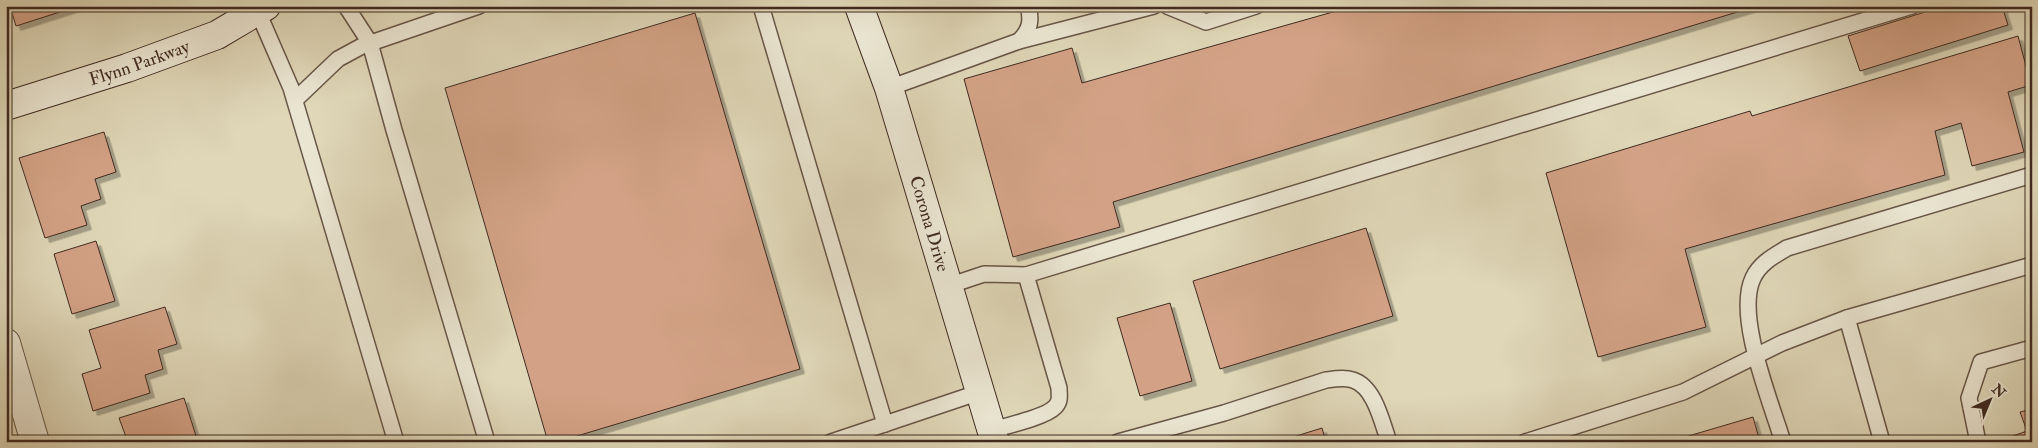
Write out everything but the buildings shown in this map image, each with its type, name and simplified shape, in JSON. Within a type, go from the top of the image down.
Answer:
[{"type":"street","name":"Corona Drive","points":[[860,6],[888,88],[993,436]]},
{"type":"street","name":"Flynn Parkway","points":[[6,106],[127,68],[208,38],[262,9]]},
{"type":"street","points":[[6,343],[34,442]]},
{"type":"lane","points":[[346,6],[370,43],[396,140],[487,442]]},
{"type":"lane","points":[[295,100],[338,59],[370,43],[479,6]]},
{"type":"lane","points":[[761,6],[885,424]]},
{"type":"lane","points":[[1020,41],[1027,33],[1032,18],[1028,6]]},
{"type":"lane","points":[[888,88],[1020,41],[1154,6]]},
{"type":"lane","points":[[1166,6],[1206,22],[1256,6]]},
{"type":"lane","points":[[948,286],[984,274],[1026,275],[1121,244],[1476,140],[1912,6]]},
{"type":"lane","points":[[262,9],[295,100],[396,442]]},
{"type":"lane","points":[[1783,442],[1756,356],[1748,299],[1753,278],[1764,263],[1787,248],[2032,175]]},
{"type":"lane","points":[[1524,442],[1683,392],[1782,343],[1847,318],[2032,265]]},
{"type":"lane","points":[[993,436],[1055,408],[1059,400],[1059,388],[1026,275]]},
{"type":"lane","points":[[1847,318],[1882,442]]},
{"type":"lane","points":[[1978,442],[1969,398],[1981,362],[2032,348]]},
{"type":"lane","points":[[1118,442],[1224,413],[1326,380],[1340,378],[1354,380],[1370,394],[1389,442]]},
{"type":"lane","points":[[831,442],[980,392]]}]
